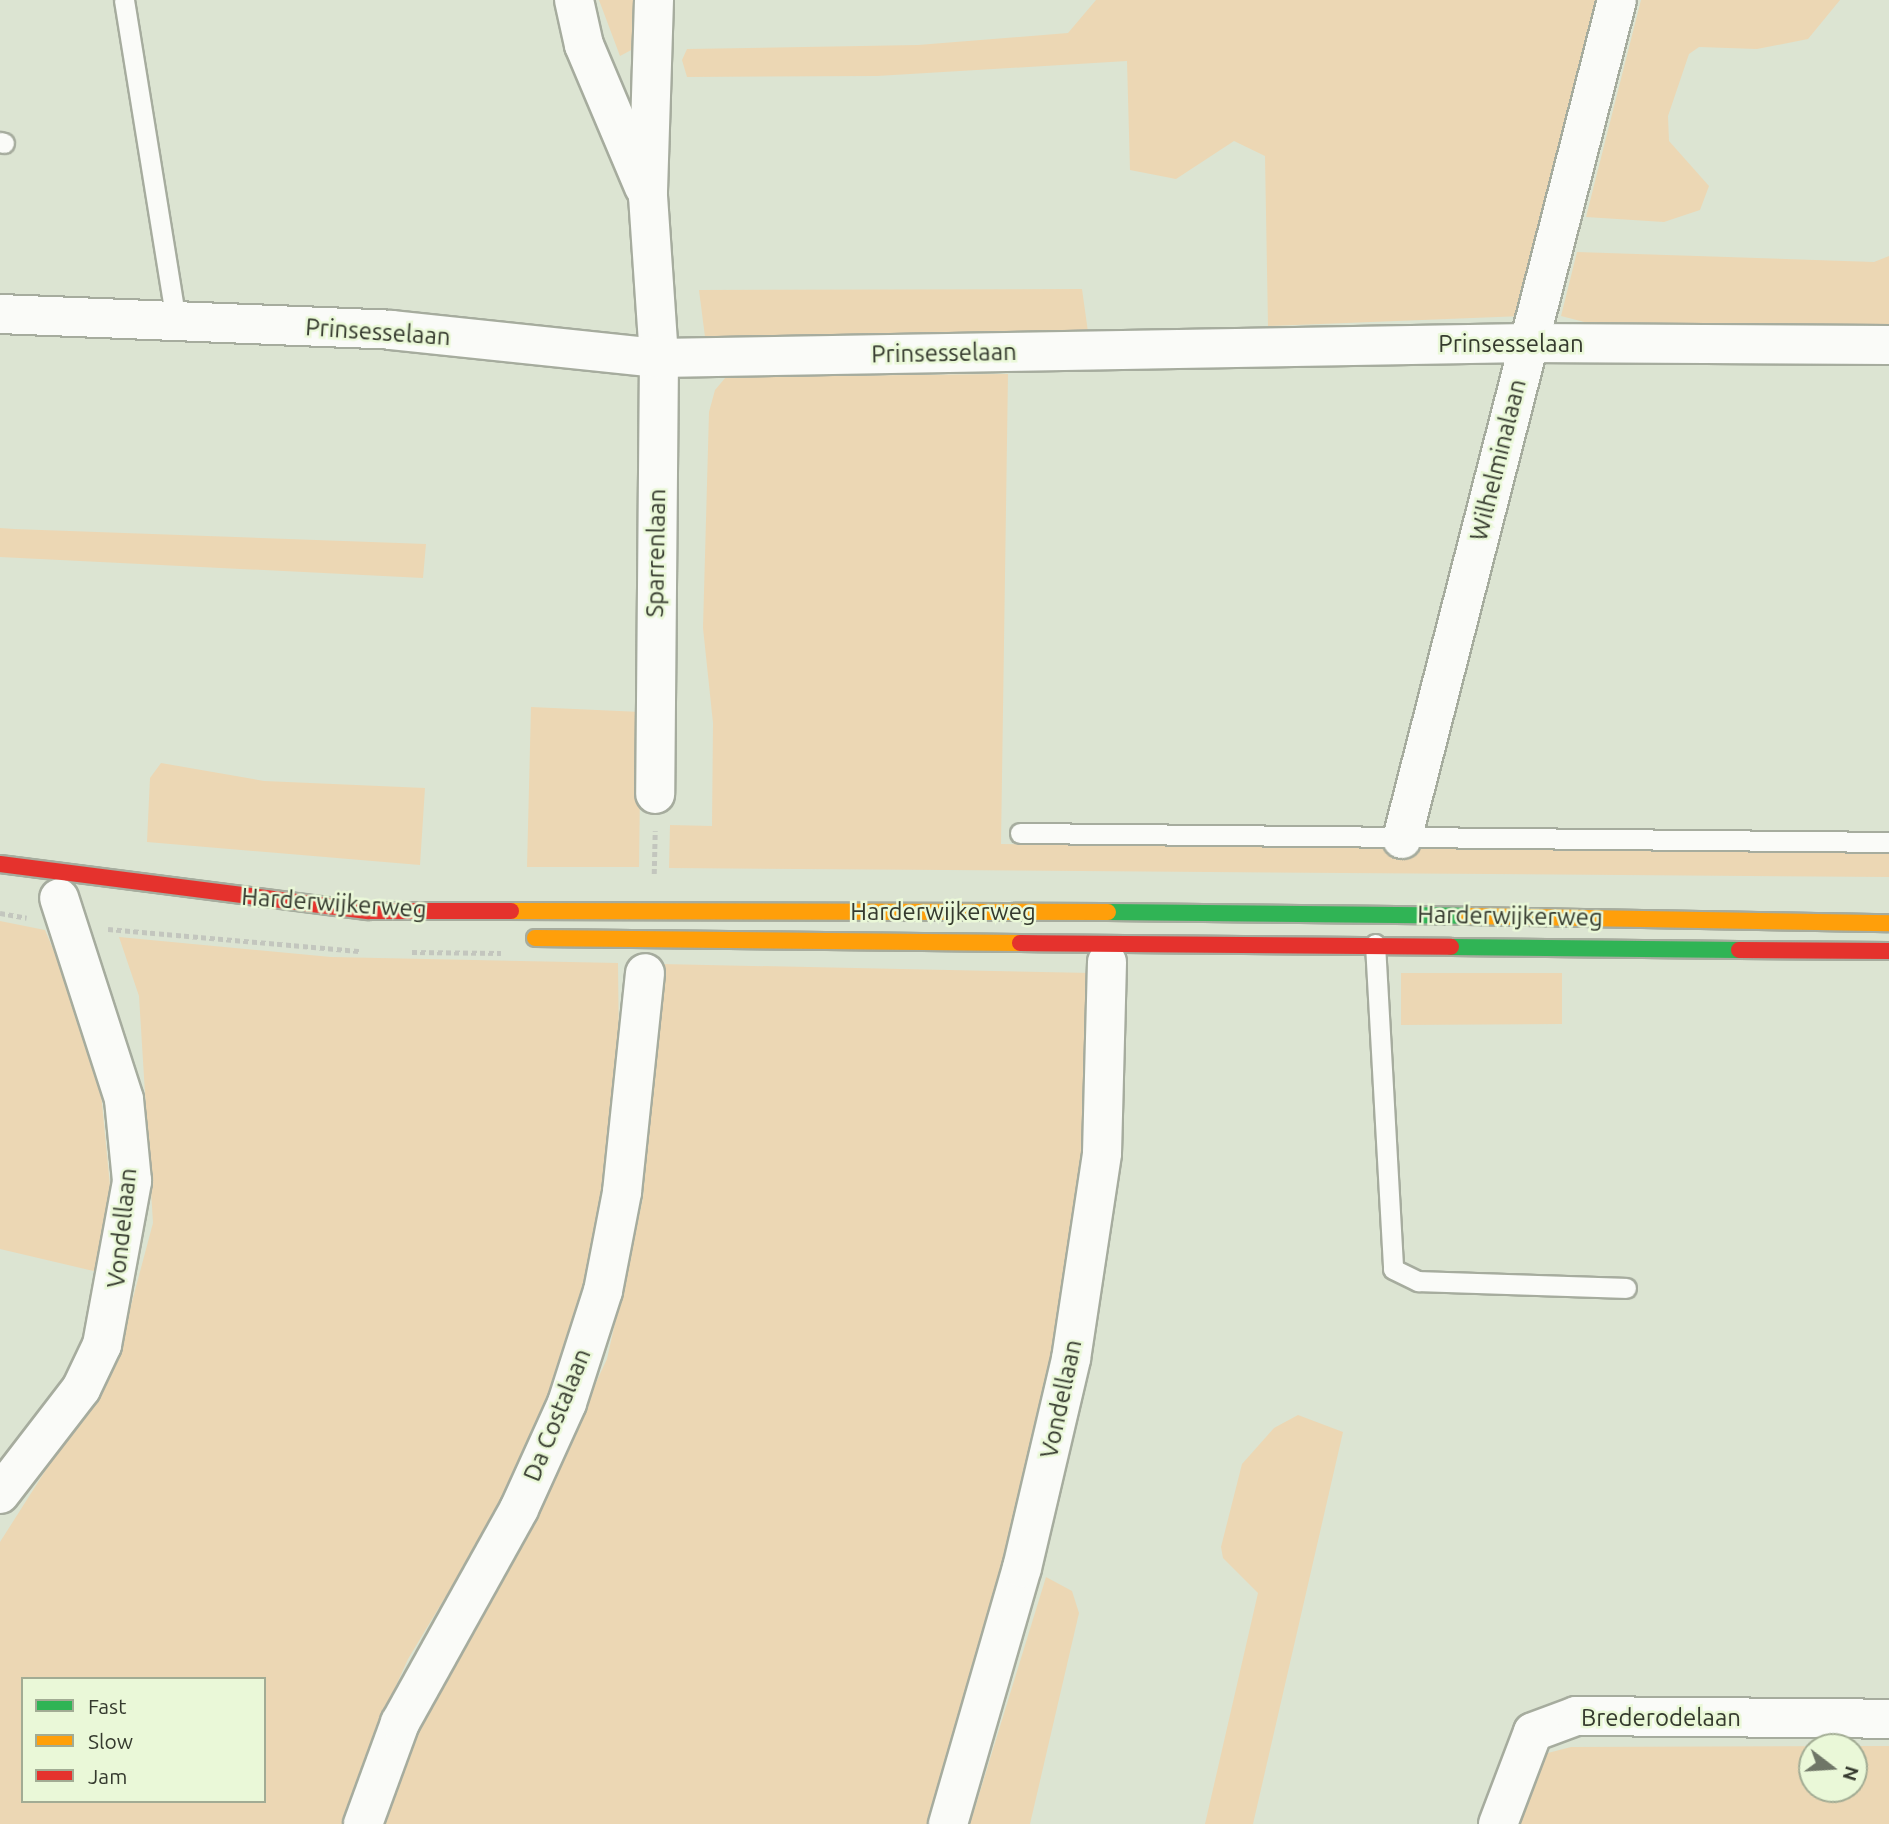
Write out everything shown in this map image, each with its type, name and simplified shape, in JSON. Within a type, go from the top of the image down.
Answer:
[{"type":"main road","name":"Harderwijkerweg","points":[[0,864],[369,911],[1229,912],[1889,923]]},
{"type":"main road","name":"Harderwijkerweg","points":[[517,937],[1889,951]]},
{"type":"street","name":"Sparrenlaan","points":[[574,0],[584,45],[648,196]]},
{"type":"street","name":"Sparrenlaan","points":[[654,0],[648,196],[659,358],[656,794]]},
{"type":"street","name":"Wilhelminalaan","points":[[1402,839],[1617,0]]},
{"type":"street","name":"Prinsesselaan","points":[[0,314],[391,330],[659,358],[1528,344],[1889,345]]},
{"type":"street","name":"Vondellaan","points":[[0,1494],[81,1389],[102,1345],[132,1181],[124,1099],[60,898]]},
{"type":"street","name":"Vondellaan","points":[[948,1824],[1022,1568],[1074,1346],[1102,1153],[1107,962]]},
{"type":"street","name":"Da Costalaan","points":[[363,1824],[400,1723],[519,1509],[567,1403],[603,1291],[622,1192],[645,973]]},
{"type":"street","name":"Brederodelaan","points":[[1498,1824],[1533,1732],[1576,1716],[1889,1719]]},
{"type":"lane","points":[[124,0],[176,321]]},
{"type":"lane","points":[[1020,833],[1889,842]]},
{"type":"lane","points":[[1375,944],[1393,1269],[1418,1281],[1626,1288]]},
{"type":"path","points":[[652,912],[656,794]]},
{"type":"shaded area","points":[[599,0],[640,0],[635,48],[620,56]]},
{"type":"shaded area","points":[[1096,0],[1601,0],[1523,316],[1268,326],[1265,156],[1234,141],[1176,179],[1130,170],[1127,61],[877,76],[687,77],[682,60],[687,49],[918,45],[1068,33]]},
{"type":"shaded area","points":[[1641,0],[1840,0],[1808,39],[1757,49],[1699,47],[1689,54],[1668,116],[1669,141],[1709,186],[1700,210],[1664,222],[1586,217]]},
{"type":"shaded area","points":[[1577,252],[1874,262],[1889,256],[1889,327],[1600,326],[1561,316]]},
{"type":"shaded area","points":[[1082,289],[1088,332],[705,337],[699,290]]},
{"type":"shaded area","points":[[1008,374],[1001,844],[1889,853],[1889,877],[669,868],[670,825],[712,826],[713,723],[703,628],[709,412],[715,390],[726,377]]},
{"type":"shaded area","points":[[0,528],[426,544],[423,578],[0,557]]},
{"type":"shaded area","points":[[531,707],[641,712],[639,867],[527,867]]},
{"type":"shaded area","points":[[161,763],[264,781],[425,788],[420,865],[147,842],[150,778]]},
{"type":"shaded area","points":[[0,921],[45,930],[97,1052],[110,1186],[102,1273],[0,1249]]},
{"type":"shaded area","points":[[119,937],[331,957],[618,963],[619,1053],[598,1231],[567,1349],[514,1483],[408,1659],[376,1730],[348,1824],[0,1824],[0,1542],[117,1358],[153,1223],[139,996]]},
{"type":"shaded area","points":[[661,964],[1092,973],[1090,1158],[1020,1528],[935,1824],[382,1824],[410,1733],[529,1526],[607,1359],[643,1198]]},
{"type":"shaded area","points":[[1401,973],[1562,973],[1562,1024],[1401,1025]]},
{"type":"shaded area","points":[[1298,1415],[1343,1432],[1253,1824],[1205,1824],[1258,1593],[1223,1558],[1221,1547],[1242,1464],[1274,1428]]},
{"type":"shaded area","points":[[1046,1577],[1072,1591],[1079,1613],[1030,1824],[970,1824]]},
{"type":"shaded area","points":[[1798,1746],[1798,1803],[1868,1803],[1868,1746],[1889,1746],[1889,1824],[1518,1824],[1544,1754],[1571,1747]]},
{"type":"traffic: fast","points":[[1108,912],[1468,916]]},
{"type":"traffic: fast","points":[[1451,947],[1739,950]]},
{"type":"traffic: slow","points":[[511,911],[1108,912]]},
{"type":"traffic: slow","points":[[1468,916],[1889,923]]},
{"type":"traffic: slow","points":[[535,938],[1020,943]]},
{"type":"traffic: jam","points":[[0,864],[369,911],[511,911]]},
{"type":"traffic: jam","points":[[1020,943],[1451,947]]},
{"type":"traffic: jam","points":[[1739,950],[1889,951]]}]
